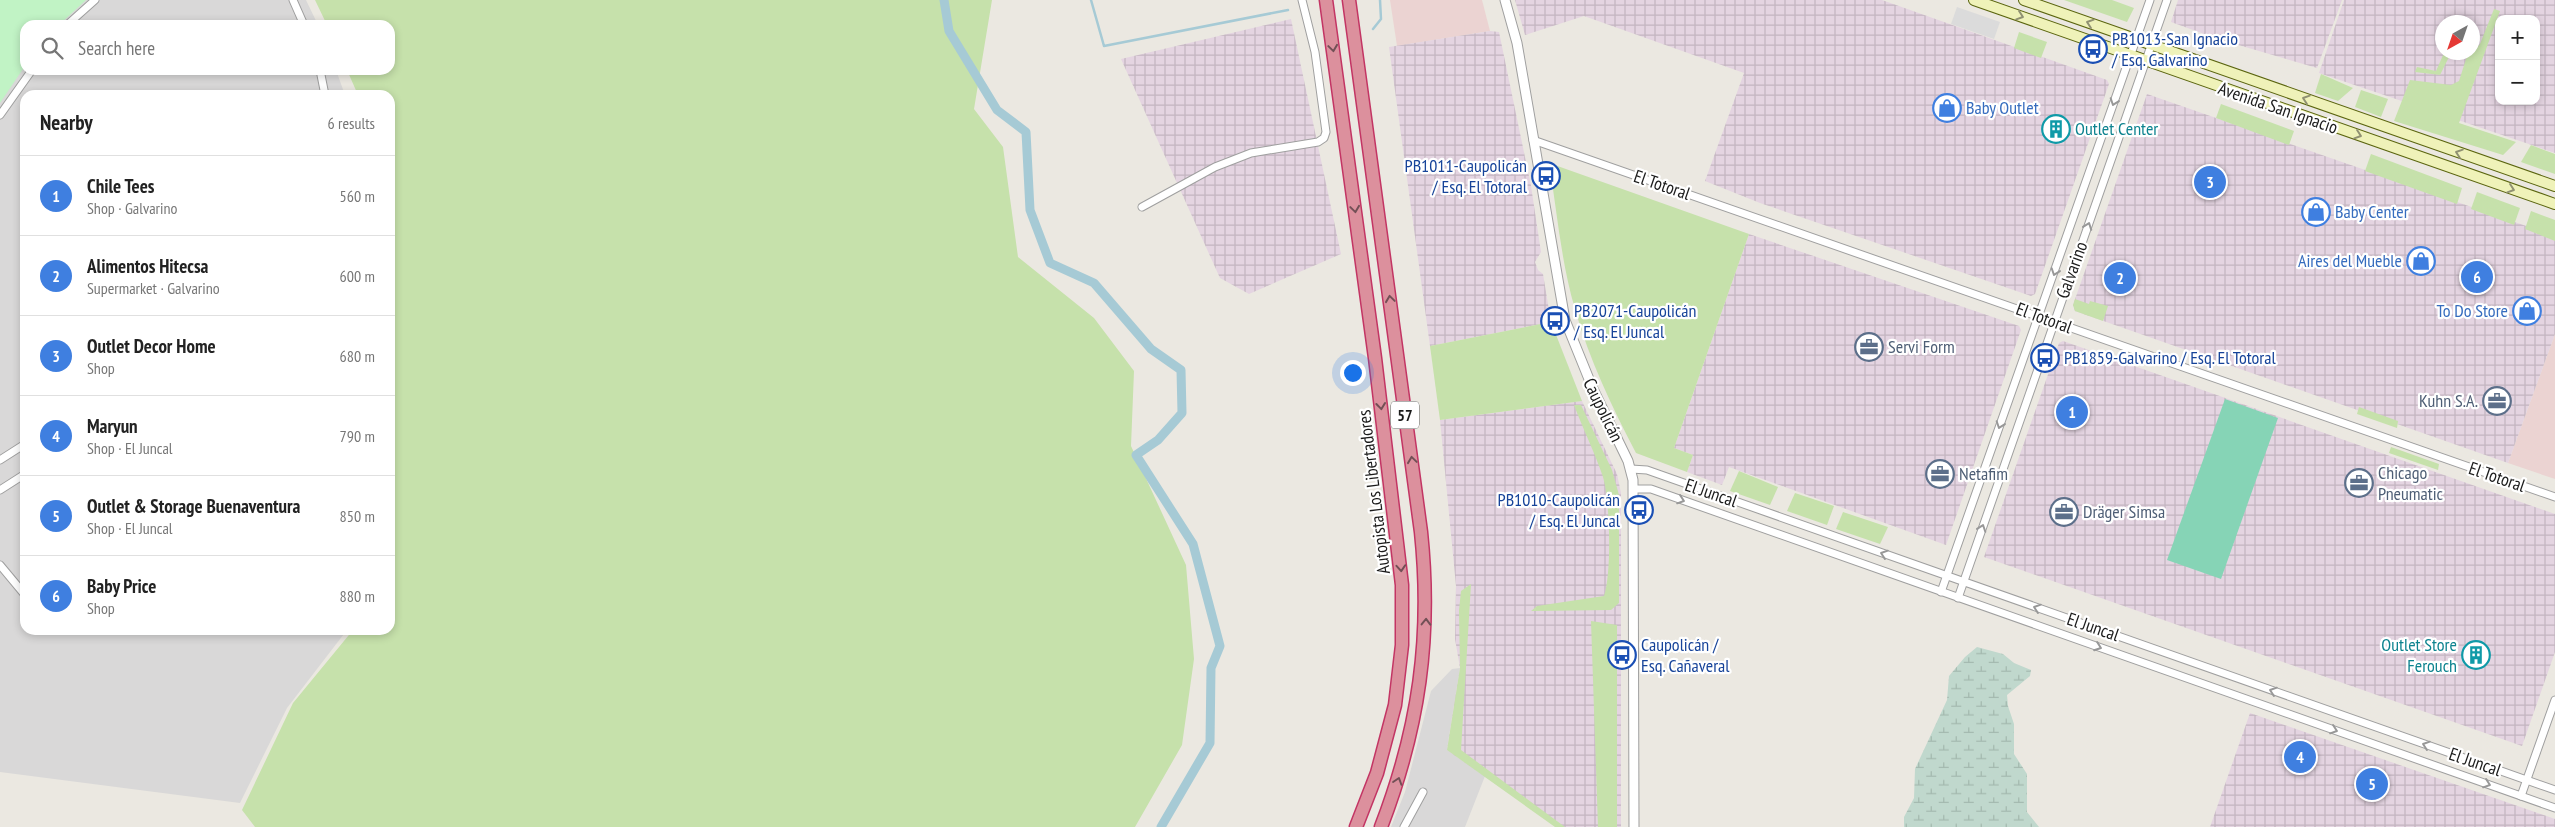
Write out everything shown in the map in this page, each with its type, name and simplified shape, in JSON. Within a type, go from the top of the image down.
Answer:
[{"type":"highway","name":"Autopista Los Libertadores","points":[[1326,0],[1397,525],[1402,591],[1402,645],[1395,705],[1377,773],[1356,827]]},
{"type":"highway","name":"57","points":[[1349,0],[1425,575],[1425,643],[1418,705],[1405,757],[1381,827]]},
{"type":"main road","name":"Avenida San Ignacio","points":[[1974,0],[2555,204]]},
{"type":"main road","name":"Avenida San Ignacio","points":[[2024,0],[2555,186]]},
{"type":"main road","points":[[2051,27],[2057,21],[2057,12]]},
{"type":"main road","points":[[2327,125],[2328,116],[2334,109]]},
{"type":"street","points":[[73,20],[95,0]]},
{"type":"street","points":[[293,0],[302,20]]},
{"type":"street","points":[[1142,207],[1215,167],[1251,153],[1318,142],[1324,138],[1326,132],[1315,52],[1302,0]]},
{"type":"street","name":"Caupolicán","points":[[1505,0],[1516,43],[1565,320],[1592,389],[1631,469],[1634,489],[1634,827]]},
{"type":"street","name":"Galvarino","points":[[1942,592],[2150,0]]},
{"type":"street","name":"Galvarino","points":[[1958,598],[2167,0]]},
{"type":"street","points":[[0,116],[29,75]]},
{"type":"street","points":[[321,75],[325,90]]},
{"type":"street","name":"El Totoral","points":[[1533,140],[2039,315],[2555,497]]},
{"type":"street","points":[[0,460],[20,447]]},
{"type":"street","name":"El Juncal","points":[[1631,469],[1647,470],[2555,790]]},
{"type":"street","points":[[0,490],[20,477]]},
{"type":"street","name":"El Juncal","points":[[1634,489],[1651,489],[2555,808]]},
{"type":"street","points":[[0,565],[20,589]]},
{"type":"street","points":[[2521,796],[2555,700]]},
{"type":"street","points":[[1404,827],[1423,792]]},
{"type":"shaded area","points":[[0,0],[306,0],[316,20],[20,20],[20,75],[338,75],[343,90],[20,90],[20,635],[343,635],[287,708],[240,803],[0,772]]},
{"type":"shaded area","points":[[1390,0],[1482,0],[1490,31],[1397,46]]},
{"type":"shaded area","points":[[1515,0],[1882,0],[2107,80],[2109,84],[2035,294],[2031,296],[1760,203],[1705,181],[1744,73],[1584,16],[1525,35]]},
{"type":"shaded area","points":[[2178,0],[2342,0],[2317,68],[2218,39],[2171,22]]},
{"type":"shaded area","points":[[2344,0],[2555,0],[2555,153],[2319,73]]},
{"type":"shaded area","points":[[1957,7],[2000,22],[1994,39],[1951,24]]},
{"type":"shaded area","points":[[1291,19],[1341,254],[1249,294],[1220,278],[1121,59]]},
{"type":"shaded area","points":[[1490,31],[1499,32],[1531,186],[1541,252],[1535,262],[1538,270],[1543,274],[1551,322],[1430,346],[1389,47]]},
{"type":"shaded area","points":[[2147,94],[2555,236],[2555,334],[2508,463],[2075,311],[2073,305]]},
{"type":"shaded area","points":[[1749,234],[2019,326],[2021,330],[1946,545],[1729,467],[1722,485],[1687,472],[1693,455],[1674,448]]},
{"type":"shaded area","points":[[2555,334],[2555,479],[2508,463]]},
{"type":"shaded area","points":[[2063,341],[2555,514],[2555,652],[2522,746],[1984,557],[2059,343]]},
{"type":"shaded area","points":[[1582,401],[1617,474],[1621,493],[1621,827],[1557,827],[1447,750],[1460,668],[1455,639],[1456,586],[1440,420]]},
{"type":"shaded area","points":[[1460,668],[1447,749],[1485,776],[1465,827],[1391,827],[1405,792],[1431,691],[1452,669]]},
{"type":"shaded area","points":[[2250,713],[2555,819],[2555,827],[2210,827]]},
{"type":"green space","points":[[0,0],[86,0],[64,20],[20,20],[20,73],[0,103]]},
{"type":"green space","points":[[315,0],[992,0],[974,109],[1003,147],[1018,257],[1094,318],[1134,371],[1131,446],[1186,565],[1194,659],[1182,745],[1135,827],[255,827],[242,810],[293,703],[349,635],[395,635],[395,90],[356,90],[349,75],[395,75],[395,20],[325,20]]},
{"type":"green space","points":[[2064,0],[2112,0],[2134,8],[2127,22]]},
{"type":"green space","points":[[2494,9],[2500,11],[2499,15],[2495,15],[2495,25],[2459,123],[2516,142],[2503,155],[2394,121],[2410,80],[2451,85],[2459,81],[2466,60],[2480,60],[2480,44]]},
{"type":"green space","points":[[2019,32],[2047,42],[2041,58],[2014,48]]},
{"type":"green space","points":[[2441,60],[2448,60],[2440,75],[2415,72],[2417,67],[2436,71]]},
{"type":"green space","points":[[2321,74],[2353,88],[2338,101],[2315,93]]},
{"type":"green space","points":[[2361,90],[2388,99],[2381,117],[2355,107]]},
{"type":"green space","points":[[2221,104],[2294,131],[2289,145],[2216,118]]},
{"type":"green space","points":[[2531,145],[2555,154],[2555,174],[2521,162]]},
{"type":"green space","points":[[2371,154],[2462,188],[2457,204],[2365,171]]},
{"type":"green space","points":[[1549,163],[1749,234],[1674,448],[1693,455],[1687,472],[1636,453],[1618,418],[1587,346],[1570,291]]},
{"type":"green space","points":[[2477,192],[2520,208],[2514,225],[2471,209]]},
{"type":"green space","points":[[2531,211],[2555,220],[2555,241],[2525,229]]},
{"type":"green space","points":[[2075,299],[2089,304],[2090,301],[2108,306],[2103,321],[2075,311],[2073,305]]},
{"type":"green space","points":[[1551,322],[1582,401],[1440,420],[1430,346]]},
{"type":"green space","points":[[2225,399],[2278,418],[2221,579],[2167,560]]},
{"type":"green space","points":[[1574,405],[1581,405],[1612,470],[1619,495],[1619,603],[1611,610],[1531,611],[1537,606],[1604,596],[1607,585],[1609,536],[1603,477]]},
{"type":"green space","points":[[2359,407],[2398,421],[2397,428],[2357,414]]},
{"type":"green space","points":[[2391,447],[2439,464],[2438,470],[2389,453]]},
{"type":"green space","points":[[1739,471],[1778,487],[1770,505],[1730,491]]},
{"type":"green space","points":[[1795,493],[1834,506],[1827,525],[1787,511]]},
{"type":"green space","points":[[1843,512],[1888,527],[1880,544],[1836,529]]},
{"type":"green space","points":[[1471,584],[1461,750],[1565,827],[1555,827],[1447,750],[1460,668],[1459,610],[1461,591]]},
{"type":"green space","points":[[1591,621],[1617,625],[1617,827],[1598,827]]},
{"type":"green space","points":[[1977,647],[2003,654],[2014,663],[2031,670],[2030,676],[2007,695],[2008,706],[2014,724],[2014,754],[2027,774],[2027,812],[2039,827],[1904,827],[1904,817],[1914,798],[1915,769],[1947,700],[1949,676],[1965,657]]},
{"type":"waterway","points":[[944,0],[949,31],[997,110],[1026,132],[1030,210],[1050,263],[1094,283],[1151,349],[1181,370],[1182,413],[1158,440],[1136,455],[1193,544],[1220,646],[1211,668],[1210,743],[1161,827]]},
{"type":"waterway","points":[[1091,0],[1104,46],[1288,10]]},
{"type":"waterway","points":[[1373,29],[1381,19],[1380,0]]},
{"type":"place","name":"PB1013-San Ignacio / Esq. Galvarino","points":[[2093,49]]},
{"type":"place","name":"Baby Outlet","points":[[1947,108]]},
{"type":"place","name":"Outlet Center","points":[[2056,129]]},
{"type":"place","name":"PB1011-Caupolicán / Esq. El Totoral","points":[[1546,176]]},
{"type":"place","name":"Outlet Decor Home","points":[[2210,182]]},
{"type":"place","name":"Baby Center","points":[[2316,212]]},
{"type":"place","name":"Aires del Mueble","points":[[2421,261]]},
{"type":"place","name":"Baby Price","points":[[2477,277]]},
{"type":"place","name":"Alimentos Hitecsa","points":[[2120,278]]},
{"type":"place","name":"To Do Store","points":[[2527,311]]},
{"type":"place","name":"PB2071-Caupolicán / Esq. El Juncal","points":[[1555,321]]},
{"type":"place","name":"Servi Form","points":[[1869,347]]},
{"type":"place","name":"PB1859-Galvarino / Esq. El Totoral","points":[[2045,358]]},
{"type":"place","name":"Kuhn S.A.","points":[[2497,401]]},
{"type":"place","name":"Chile Tees","points":[[2072,412]]},
{"type":"place","name":"Netafim","points":[[1940,474]]},
{"type":"place","name":"Chicago Pneumatic","points":[[2359,483]]},
{"type":"place","name":"PB1010-Caupolicán / Esq. El Juncal","points":[[1639,510]]},
{"type":"place","name":"Dräger Simsa","points":[[2064,512]]},
{"type":"place","name":"Caupolicán / Esq. Cañaveral","points":[[1622,655]]},
{"type":"place","name":"Outlet Store Ferouch","points":[[2476,655]]},
{"type":"place","name":"Maryun","points":[[2300,757]]},
{"type":"place","name":"Outlet & Storage Buenaventura","points":[[2372,784]]}]
